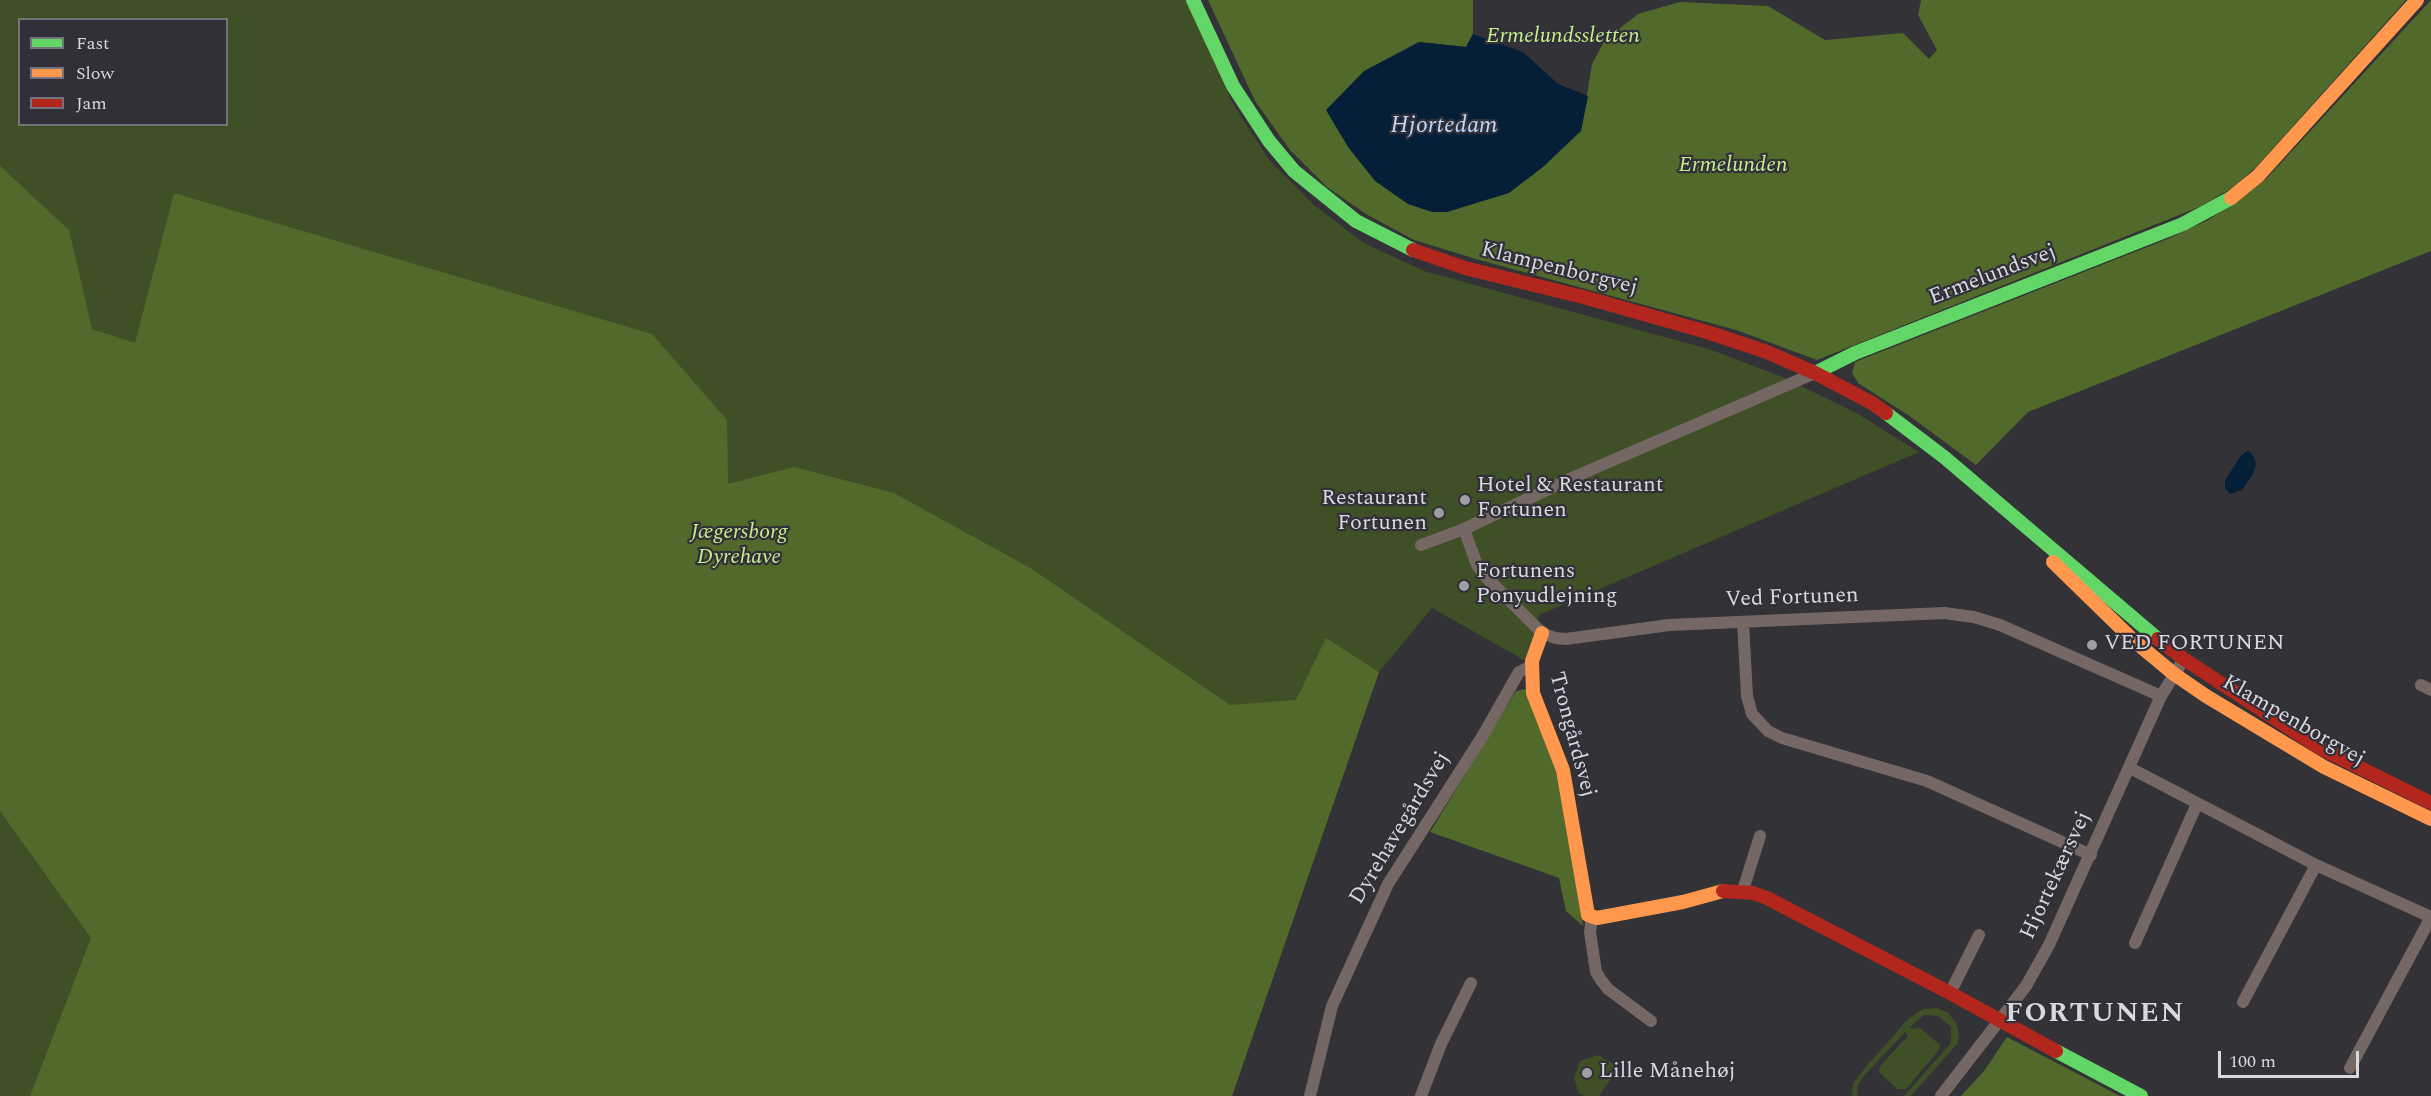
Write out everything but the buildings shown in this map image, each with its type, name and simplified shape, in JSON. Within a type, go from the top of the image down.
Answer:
[{"type":"street","name":"Klampenborgvej","points":[[1193,0],[1233,86],[1269,141],[1294,171],[1356,221],[1418,253],[1707,332],[1767,352],[1872,402],[2032,530],[2143,627],[2184,659],[2318,747],[2431,803]]},
{"type":"street","name":"Ermelundsvej","points":[[1464,529],[1574,477],[1815,373],[1855,353],[2183,224],[2232,198],[2258,176],[2417,0]]},
{"type":"street","name":"Klampenborgvej","points":[[1990,497],[2098,607],[2174,675],[2324,767],[2431,819]]},
{"type":"street","points":[[1421,545],[1464,529],[1481,571],[1542,633]]},
{"type":"street","name":"Ved Fortunen","points":[[1542,633],[1566,639],[1669,625],[1944,613],[1974,617],[2007,628],[2161,696]]},
{"type":"street","points":[[1743,621],[1747,696],[1752,714],[1768,731],[1782,738],[1927,781],[2091,855]]},
{"type":"street","name":"Trongårdsvej","points":[[1542,633],[1531,666],[1533,693],[1563,770],[1586,911],[1592,917],[1590,932],[1596,972],[1608,989],[1651,1022]]},
{"type":"street","name":"Hjortekærsvej","points":[[1941,1096],[2026,986],[2049,945],[2161,696],[2184,659]]},
{"type":"street","name":"Dyrehavegårdsvej","points":[[1310,1096],[1332,1006],[1388,884],[1482,737],[1519,672],[1531,666]]},
{"type":"street","points":[[2130,768],[2316,865],[2431,917],[2350,1068]]},
{"type":"street","points":[[2135,943],[2197,804]]},
{"type":"street","points":[[1743,890],[1760,836]]},
{"type":"street","points":[[2243,1002],[2316,865]]},
{"type":"street","points":[[1592,917],[1683,902],[1727,890],[1743,890],[1767,897],[2142,1096]]},
{"type":"street","points":[[1950,993],[1979,935]]},
{"type":"street","points":[[1421,1096],[1441,1044],[1471,983]]},
{"type":"green space","name":"Jægersborg Dyrehave","points":[[0,0],[1186,0],[1232,102],[1270,161],[1314,205],[1364,243],[1424,271],[1712,350],[1785,378],[1858,414],[1919,452],[1539,615],[1531,664],[1432,608],[1379,672],[1232,1096],[0,1096]]},
{"type":"green space","name":"Ermelunden","points":[[1208,0],[1473,0],[1473,34],[1466,47],[1418,42],[1581,131],[1592,64],[1605,40],[1638,14],[1680,2],[1768,6],[1825,40],[1903,33],[1929,59],[1937,50],[1918,15],[1921,0],[2406,0],[2258,165],[2234,187],[2199,207],[1817,360],[1736,330],[1414,240],[1366,214],[1327,187],[1290,150],[1255,101]]},
{"type":"green space","points":[[2431,0],[2431,251],[2028,412],[1976,465],[1908,415],[1858,383],[1852,373],[1855,362],[2170,238],[2208,220],[2237,201],[2267,178]]},
{"type":"green space","points":[[0,166],[69,230],[92,329],[135,343],[174,193],[652,334],[727,420],[728,484],[794,467],[894,493],[1032,569],[1230,705],[1296,700],[1326,638],[1379,672],[1232,1096],[30,1096],[91,938],[0,811]]},
{"type":"green space","points":[[1527,689],[1555,757],[1583,926],[1566,911],[1559,878],[1430,832],[1516,691]]},
{"type":"green space","points":[[1937,1008],[1949,1013],[1956,1023],[1959,1033],[1958,1043],[1911,1096],[1904,1096],[1951,1043],[1951,1027],[1938,1016],[1924,1015],[1910,1027],[1920,1028],[1940,1045],[1939,1050],[1906,1089],[1897,1089],[1879,1072],[1880,1066],[1908,1036],[1905,1032],[1862,1078],[1857,1087],[1858,1096],[1852,1096],[1853,1084],[1909,1018],[1923,1009]]},
{"type":"green space","points":[[2007,1037],[2120,1096],[1961,1096],[1984,1071]]},
{"type":"green space","points":[[1598,1055],[1619,1067],[1599,1096],[1584,1096],[1579,1093],[1574,1079],[1580,1061]]},
{"type":"water","name":"Hjortedam","points":[[1473,34],[1523,52],[1558,84],[1588,96],[1581,131],[1543,167],[1509,193],[1447,212],[1432,212],[1408,204],[1375,181],[1348,147],[1326,110],[1364,71],[1419,42],[1466,47]]},
{"type":"water","points":[[2248,450],[2256,464],[2253,474],[2242,490],[2230,494],[2225,488],[2225,480],[2240,457]]},
{"type":"traffic: fast","points":[[1193,0],[1233,86],[1269,141],[1294,171],[1356,221],[1413,250]]},
{"type":"traffic: fast","points":[[1815,373],[1855,353],[2183,224],[2231,198]]},
{"type":"traffic: fast","points":[[1886,413],[1944,457],[2158,639]]},
{"type":"traffic: fast","points":[[2056,1051],[2141,1096]]},
{"type":"traffic: slow","points":[[2231,198],[2258,176],[2417,0]]},
{"type":"traffic: slow","points":[[2053,562],[2133,640],[2174,674],[2206,696],[2324,767],[2431,819]]},
{"type":"traffic: slow","points":[[1542,633],[1532,661],[1533,693],[1563,770],[1588,915],[1597,918],[1683,902],[1723,891]]},
{"type":"traffic: jam","points":[[1413,250],[1465,268],[1587,298],[1707,332],[1767,352],[1815,373],[1872,403],[1886,413]]},
{"type":"traffic: jam","points":[[2158,639],[2184,659],[2318,747],[2431,803]]},
{"type":"traffic: jam","points":[[1723,891],[1753,893],[1767,898],[2056,1051]]},
{"type":"place","name":"Hotel & Restaurant Fortunen","points":[[1465,500]]},
{"type":"place","name":"Restaurant Fortunen","points":[[1439,513]]},
{"type":"place","name":"Fortunens Ponyudlejning","points":[[1464,586]]},
{"type":"place","name":"VED FORTUNEN","points":[[2092,645]]},
{"type":"place","name":"Lille Månehøj","points":[[1587,1073]]},
{"type":"district","name":"FORTUNEN","points":[[2095,1016]]},
{"type":"park label","name":"Ermelundssletten","points":[[1563,38]]}]
